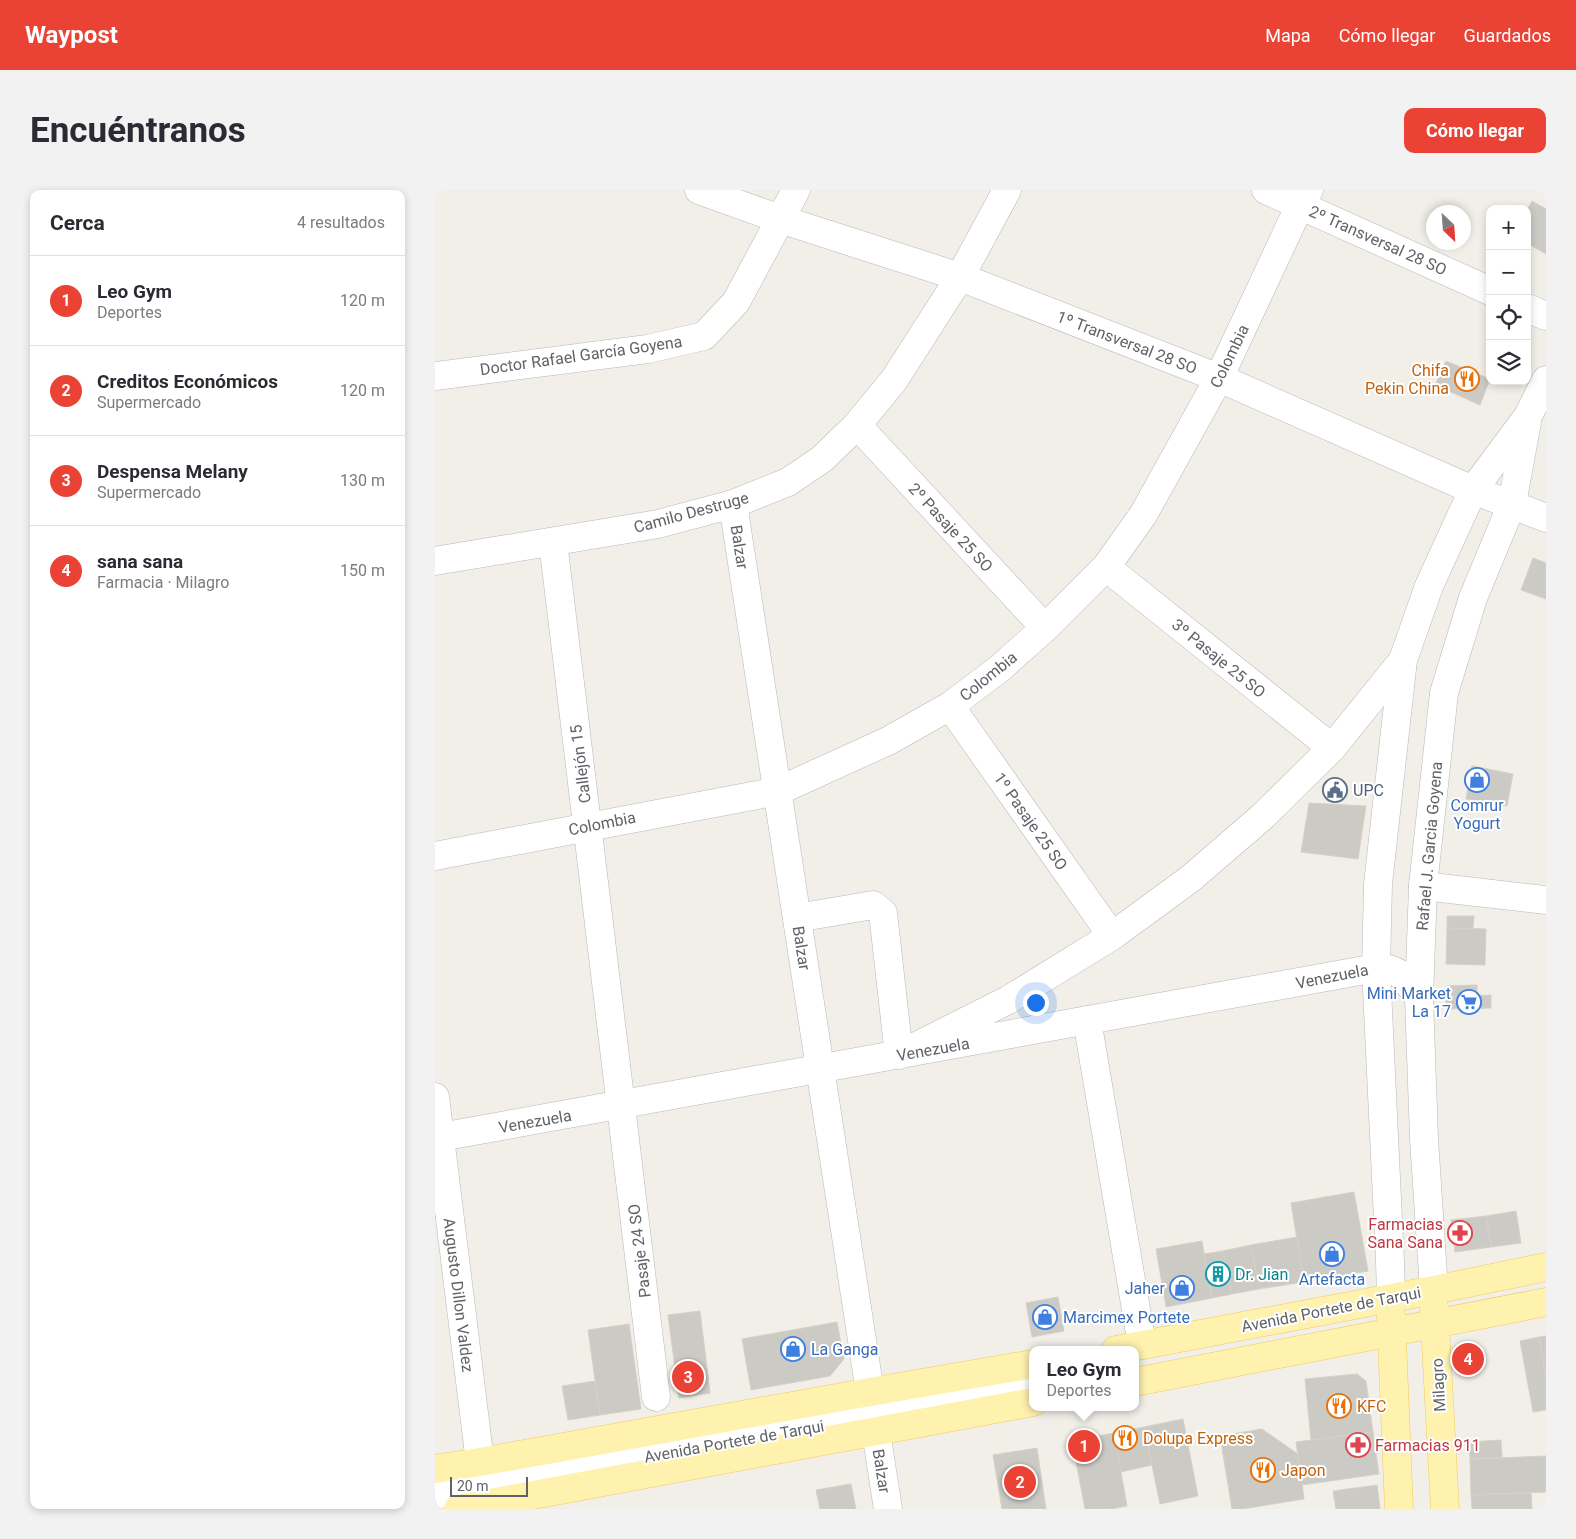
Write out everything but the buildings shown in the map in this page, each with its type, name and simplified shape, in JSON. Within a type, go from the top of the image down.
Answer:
[{"type":"main road","name":"Avenida Portete de Tarqui","points":[[1139,1381],[1391,1316],[1434,1308],[1546,1267]]},
{"type":"main road","name":"Avenida Portete de Tarqui","points":[[1139,1354],[1434,1308],[1546,1302]]},
{"type":"main road","name":"Milagro","points":[[1434,1308],[1445,1509]]},
{"type":"main road","points":[[1391,1316],[1399,1509]]},
{"type":"main road","name":"Avenida Portete de Tarqui","points":[[435,1469],[1029,1365]]},
{"type":"main road","name":"Avenida Portete de Tarqui","points":[[458,1509],[494,1506],[1029,1403]]},
{"type":"street","name":"1º Transversal 28 SO","points":[[699,190],[780,219],[960,278],[1219,378],[1473,490],[1546,518]]},
{"type":"street","name":"Doctor Rafael García Goyena","points":[[435,376],[648,349],[704,336],[736,302],[796,190]]},
{"type":"street","name":"Camilo Destruge","points":[[435,561],[658,524],[733,504],[788,482],[822,459],[857,425],[894,380],[960,278],[1007,190]]},
{"type":"street","name":"2º Transversal 28 SO","points":[[1266,190],[1305,197],[1486,289]]},
{"type":"street","name":"Colombia","points":[[435,856],[778,791],[888,741],[949,706],[999,669],[1045,628],[1106,567],[1143,514],[1219,378],[1305,197]]},
{"type":"street","points":[[1531,310],[1546,316]]},
{"type":"street","name":"Rafael J. Garcia Goyena","points":[[1391,1316],[1390,1251],[1376,968],[1378,884],[1403,660],[1429,586],[1473,490],[1528,416],[1546,380]]},
{"type":"street","name":"Rafael J. Garcia Goyena","points":[[1434,1308],[1424,1140],[1419,998],[1423,886],[1444,693],[1473,598],[1512,504],[1528,416]]},
{"type":"street","name":"2º Pasaje 25 SO","points":[[857,425],[1045,628]]},
{"type":"street","name":"Balzar","points":[[733,504],[870,1392]]},
{"type":"street","name":"Callejón 15","points":[[553,542],[622,1105]]},
{"type":"street","name":"3º Pasaje 25 SO","points":[[1106,567],[1333,748]]},
{"type":"street","points":[[797,918],[873,905],[883,913],[899,1055],[1008,1000],[1111,936],[1190,879],[1263,816],[1333,748],[1403,660]]},
{"type":"street","name":"1º Pasaje 25 SO","points":[[949,706],[1111,936]]},
{"type":"street","points":[[1423,886],[1546,900]]},
{"type":"street","name":"Venezuela","points":[[437,1138],[1376,968],[1397,970],[1419,998]]},
{"type":"street","points":[[1087,1020],[1131,1346]]},
{"type":"street","name":"Augusto Dillon Valdez","points":[[435,1098],[437,1138],[480,1462]]},
{"type":"street","name":"Pasaje 24 SO","points":[[622,1105],[656,1397]]},
{"type":"street","name":"Avenida Portete de Tarqui","points":[[1434,1308],[1546,1278]]},
{"type":"street","name":"Avenida Portete de Tarqui","points":[[1434,1308],[1546,1292]]},
{"type":"street","name":"Avenida Portete de Tarqui","points":[[435,1479],[1029,1373]]},
{"type":"street","name":"Avenida Portete de Tarqui","points":[[435,1494],[1029,1388]]},
{"type":"street","name":"Balzar","points":[[876,1432],[888,1509]]},
{"type":"place","name":"Chifa Pekin China","points":[[1467,379]]},
{"type":"place","name":"Comrur Yogurt","points":[[1477,780]]},
{"type":"place","name":"UPC","points":[[1335,790]]},
{"type":"place","name":"Mini Market La 17","points":[[1469,1002]]},
{"type":"place","name":"Farmacias Sana Sana","points":[[1460,1233]]},
{"type":"place","name":"Artefacta","points":[[1332,1254]]},
{"type":"place","name":"Dr. Jian","points":[[1218,1274]]},
{"type":"place","name":"Jaher","points":[[1182,1288]]},
{"type":"place","name":"Marcimex Portete","points":[[1045,1317]]},
{"type":"place","name":"La Ganga","points":[[793,1349]]},
{"type":"place","name":"sana sana","points":[[1468,1359]]},
{"type":"place","name":"Despensa Melany","points":[[688,1377]]},
{"type":"place","name":"KFC","points":[[1339,1406]]},
{"type":"place","name":"Dolupa Express","points":[[1125,1438]]},
{"type":"place","name":"Farmacias 911","points":[[1358,1445]]},
{"type":"place","name":"Leo Gym","points":[[1084,1446]]},
{"type":"place","name":"Japon","points":[[1263,1470]]},
{"type":"place","name":"Creditos Económicos","points":[[1020,1482]]}]
